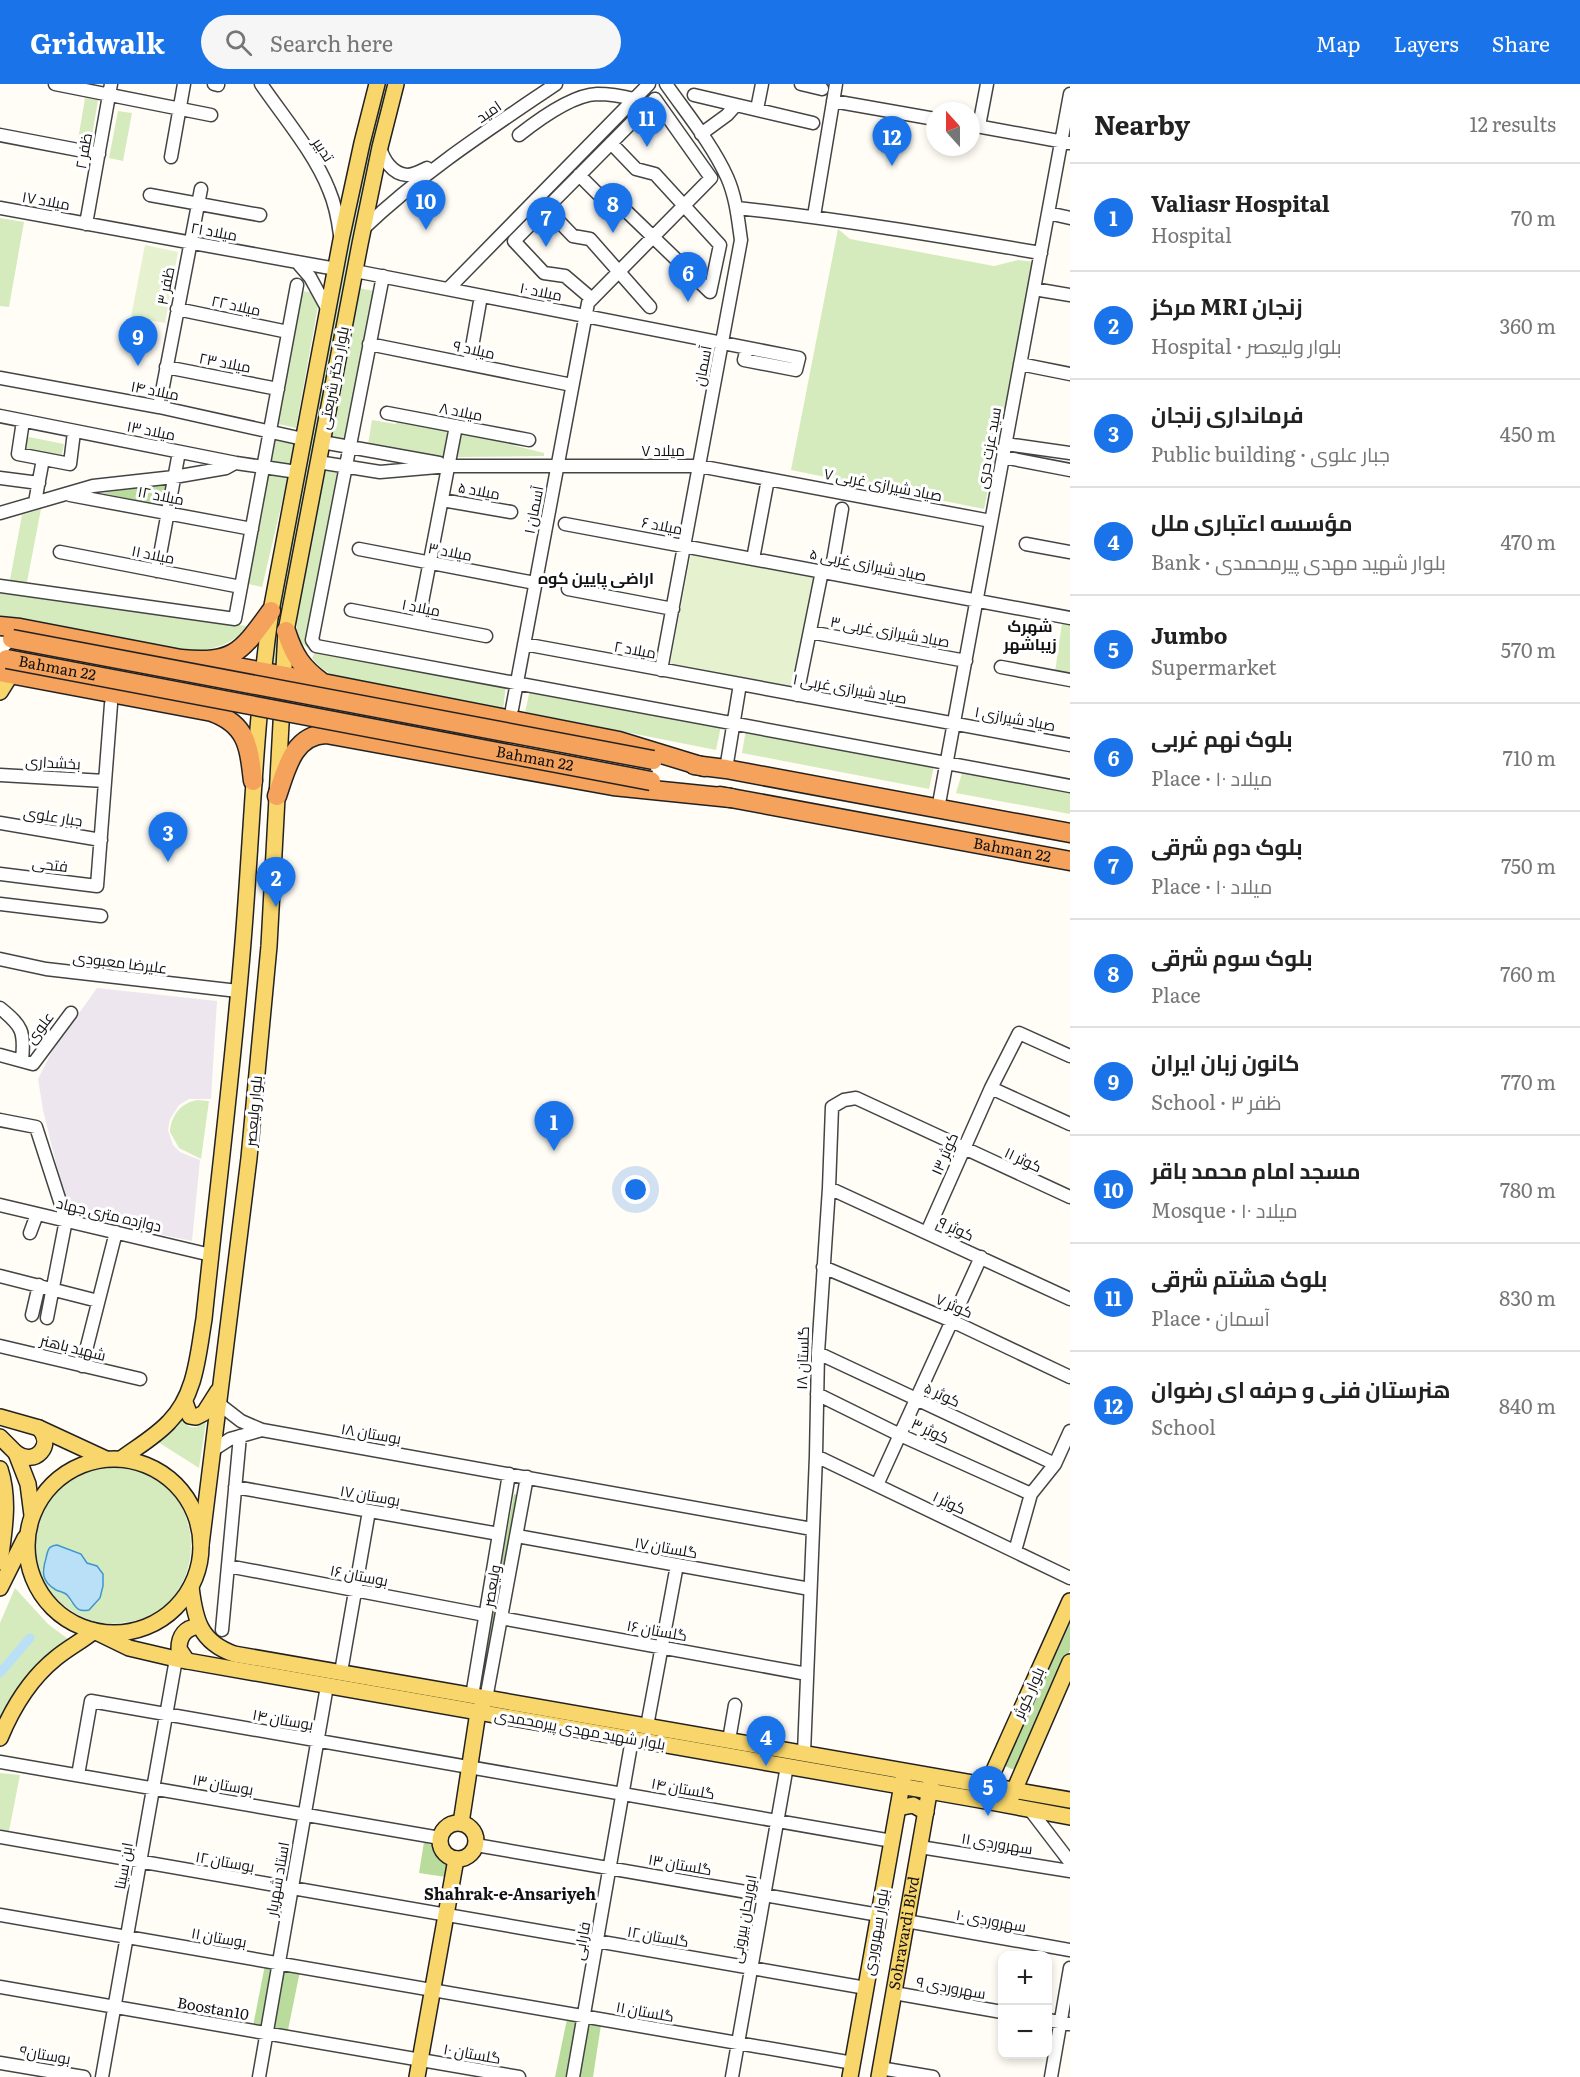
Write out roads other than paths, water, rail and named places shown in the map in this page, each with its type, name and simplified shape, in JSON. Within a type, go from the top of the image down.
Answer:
[{"type":"highway","points":[[206,661],[221,658],[242,648],[270,611]]},
{"type":"highway","points":[[4,634],[20,628],[181,659],[206,661],[284,675],[619,741],[704,767]]},
{"type":"highway","points":[[286,631],[297,659],[308,672],[324,683]]},
{"type":"highway","name":"Bahman 22","points":[[4,634],[653,760],[726,769],[1070,833]]},
{"type":"highway","points":[[173,705],[180,700],[188,684],[186,666],[181,659]]},
{"type":"highway","points":[[4,666],[212,712],[227,718],[237,726],[245,739],[253,781]]},
{"type":"highway","name":"Bahman 22","points":[[4,666],[651,781],[1070,861]]},
{"type":"highway","points":[[354,740],[349,715],[353,702],[361,692]]},
{"type":"highway","points":[[277,796],[298,746],[315,735],[326,734],[613,786],[731,798]]},
{"type":"main road","name":"بلوار دکتر شریعتی","points":[[262,671],[270,611],[341,240],[377,84]]},
{"type":"main road","name":"بلوار دکتر شریعتی","points":[[284,675],[286,631],[318,462],[363,229],[396,84]]},
{"type":"main road","points":[[0,692],[4,666]]},
{"type":"main road","name":"بلوار ولیعصر","points":[[114,1459],[168,1423],[184,1402],[197,1363],[211,1255],[243,943],[262,671]]},
{"type":"main road","name":"بلوار ولیعصر","points":[[201,1545],[249,1158],[268,946],[284,675]]},
{"type":"main road","points":[[243,943],[268,946]]},
{"type":"main road","points":[[184,1402],[190,1416],[196,1418],[204,1413],[222,1385]]},
{"type":"main road","points":[[0,1417],[39,1428],[114,1459],[142,1463],[162,1472],[178,1486],[190,1503],[199,1523],[201,1545],[199,1566],[191,1587],[178,1605],[160,1620],[140,1629],[117,1633],[94,1631],[68,1620],[52,1608],[39,1592],[31,1575],[27,1535]]},
{"type":"main road","points":[[0,1437],[16,1453],[26,1458],[37,1456],[46,1443],[39,1428]]},
{"type":"main road","points":[[16,1453],[28,1484],[32,1515]]},
{"type":"main road","points":[[0,1588],[27,1535],[32,1515],[40,1498],[53,1483],[87,1463],[114,1459]]},
{"type":"main road","points":[[0,1469],[6,1490],[0,1562]]},
{"type":"main road","points":[[182,1660],[179,1649],[181,1636],[186,1630],[199,1626],[191,1587]]},
{"type":"main road","name":"بلوار کوثر","points":[[987,1786],[1070,1601]]},
{"type":"main road","name":"بلوار شهید مهدی پیرمحمدی","points":[[199,1626],[218,1648],[234,1654],[341,1672],[632,1739],[930,1791],[1070,1800]]},
{"type":"main road","points":[[0,1738],[35,1678],[58,1656],[94,1631]]},
{"type":"main road","name":"بلوار شهید مهدی پیرمحمدی","points":[[94,1631],[129,1648],[327,1686],[479,1702],[647,1726],[987,1786],[1031,1811],[1070,1817]]},
{"type":"main road","name":"بلوار کوثر","points":[[1011,1798],[1022,1770],[1066,1682],[1070,1662]]},
{"type":"main road","points":[[461,1823],[479,1702]]},
{"type":"main road","points":[[997,1763],[1002,1771],[1007,1773],[1022,1770]]},
{"type":"main road","name":"بلوار سهروردی","points":[[852,2070],[904,1771]]},
{"type":"main road","name":"Sohravardi Blvd","points":[[879,2072],[932,1776]]},
{"type":"main road","points":[[898,1808],[913,1805],[926,1812]]},
{"type":"main road","points":[[461,1823],[473,1831],[476,1845],[469,1856],[456,1859],[444,1852],[440,1838],[448,1826],[461,1823]]},
{"type":"main road","points":[[417,2077],[456,1859]]},
{"type":"street","points":[[55,84],[110,89],[179,110],[210,115]]},
{"type":"street","points":[[171,157],[184,84]]},
{"type":"street","name":"تدبیر","points":[[261,84],[315,163],[328,187],[336,208],[341,240]]},
{"type":"street","name":"امید","points":[[439,164],[556,84]]},
{"type":"street","points":[[448,289],[649,84]]},
{"type":"street","name":"آسمان","points":[[661,670],[741,240],[737,208],[727,177],[701,134],[666,84]]},
{"type":"street","points":[[757,110],[762,84]]},
{"type":"street","points":[[801,84],[822,89]]},
{"type":"street","points":[[814,216],[836,84]]},
{"type":"street","points":[[980,108],[987,84]]},
{"type":"street","name":"ظفر ۲","points":[[86,224],[110,89]]},
{"type":"street","points":[[519,135],[576,99],[595,94],[634,99]]},
{"type":"street","name":"سید عزت حری","points":[[939,809],[1048,213],[1066,142],[1070,94]]},
{"type":"street","points":[[694,95],[813,123]]},
{"type":"street","points":[[655,99],[711,178],[591,299],[565,276],[544,273],[514,241],[611,143],[655,99]]},
{"type":"street","points":[[833,101],[926,117]]},
{"type":"street","points":[[701,134],[727,115],[736,105]]},
{"type":"street","points":[[980,127],[1066,142]]},
{"type":"street","points":[[0,135],[99,154]]},
{"type":"street","points":[[579,175],[606,202],[623,208],[710,292],[720,244],[655,174],[636,169],[611,143]]},
{"type":"street","points":[[380,147],[387,162],[400,173],[408,175],[439,164]]},
{"type":"street","points":[[363,229],[397,197],[439,164]]},
{"type":"street","name":"ظفر ۳","points":[[159,407],[201,189]]},
{"type":"street","points":[[150,195],[260,215]]},
{"type":"street","name":"میلاد ۱۷","points":[[0,208],[86,224]]},
{"type":"street","points":[[546,208],[573,236],[590,239],[650,306]]},
{"type":"street","points":[[737,208],[814,216],[876,228],[1041,253]]},
{"type":"street","points":[[1048,213],[1070,218]]},
{"type":"street","name":"میلاد ۲۱","points":[[86,224],[336,269]]},
{"type":"street","points":[[297,262],[310,277],[328,310]]},
{"type":"street","name":"میلاد ۱۰","points":[[355,271],[747,348]]},
{"type":"street","points":[[383,276],[312,640],[316,646],[1070,786]]},
{"type":"street","points":[[0,586],[235,619],[297,285]]},
{"type":"street","points":[[1034,289],[1070,295]]},
{"type":"street","points":[[469,364],[481,296]]},
{"type":"street","name":"آسمان ۱","points":[[512,709],[585,316],[591,299]]},
{"type":"street","name":"میلاد ۲۲","points":[[177,309],[288,332]]},
{"type":"street","name":"میلاد ۹","points":[[369,344],[572,385]]},
{"type":"street","points":[[1020,364],[1070,374]]},
{"type":"street","name":"میلاد ۲۳","points":[[166,367],[278,389]]},
{"type":"street","name":"میلاد ۱۴","points":[[0,378],[159,407],[303,439]]},
{"type":"street","name":"میلاد ۸","points":[[387,413],[529,440]]},
{"type":"street","name":"میلاد ۱۳","points":[[0,416],[236,463],[297,472]]},
{"type":"street","points":[[23,421],[18,454],[70,464],[74,432]]},
{"type":"street","points":[[418,623],[456,426]]},
{"type":"street","points":[[322,442],[429,460],[449,466]]},
{"type":"street","points":[[1006,444],[1070,453]]},
{"type":"street","points":[[1021,460],[1020,452],[1025,446]]},
{"type":"street","points":[[157,571],[179,452]]},
{"type":"street","points":[[1003,457],[1070,470]]},
{"type":"street","points":[[0,513],[35,502],[43,459]]},
{"type":"street","points":[[318,462],[380,472],[449,466],[557,466]]},
{"type":"street","name":"میلاد ۱۲","points":[[35,502],[93,486],[174,477],[226,468],[236,463]]},
{"type":"street","name":"میلاد ۷","points":[[557,466],[699,466],[768,479]]},
{"type":"street","points":[[0,477],[39,483]]},
{"type":"street","points":[[753,559],[768,479]]},
{"type":"street","name":"صیاد شیرازی غربی ۷","points":[[768,479],[991,521]]},
{"type":"street","name":"میلاد ۱۲","points":[[65,494],[252,529]]},
{"type":"street","name":"میلاد ۵","points":[[442,500],[511,512]]},
{"type":"street","points":[[797,695],[810,632],[842,509]]},
{"type":"street","name":"میلاد ۶","points":[[565,524],[753,559]]},
{"type":"street","points":[[1026,544],[1070,552]]},
{"type":"street","name":"میلاد ۳","points":[[359,549],[535,583]]},
{"type":"street","name":"میلاد ۱۱","points":[[60,552],[241,587]]},
{"type":"street","name":"صیاد شیرازی غربی ۵","points":[[753,559],[1070,618]]},
{"type":"street","points":[[568,589],[673,609]]},
{"type":"street","name":"میلاد ۱","points":[[351,610],[486,636]]},
{"type":"street","name":"صیاد شیرازی غربی ۳","points":[[810,632],[966,661]]},
{"type":"street","name":"میلاد ۲","points":[[524,644],[740,684]]},
{"type":"street","points":[[1001,667],[1070,680]]},
{"type":"street","points":[[726,769],[740,684]]},
{"type":"street","name":"صیاد شیرازی غربی ۱","points":[[740,684],[954,724]]},
{"type":"street","points":[[100,840],[111,704]]},
{"type":"street","name":"صیاد شیرازی ۱","points":[[954,724],[1070,745]]},
{"type":"street","name":"بخشداری","points":[[0,775],[105,781]]},
{"type":"street","name":"جبار علوی","points":[[0,824],[100,840]]},
{"type":"street","name":"فتحی","points":[[0,874],[97,886],[100,840]]},
{"type":"street","points":[[0,904],[101,916]]},
{"type":"street","name":"علیرضا معبودی","points":[[0,959],[46,969],[238,992]]},
{"type":"street","points":[[0,1008],[18,1023],[24,1042],[22,1060]]},
{"type":"street","name":"علوی","points":[[0,1055],[33,1064],[71,1013]]},
{"type":"street","name":"کوثر ۱۳","points":[[927,1232],[991,1088],[1019,1033],[1070,1056]]},
{"type":"street","points":[[991,1088],[1070,1124]]},
{"type":"street","name":"کوثر ۱۱","points":[[830,1188],[832,1107],[844,1100],[856,1098],[1070,1197]]},
{"type":"street","points":[[0,1120],[36,1127],[66,1221],[47,1318]]},
{"type":"street","name":"کوثر ۹","points":[[830,1188],[1070,1299]]},
{"type":"street","name":"گلستان ۱۸","points":[[804,1754],[818,1353],[830,1188]]},
{"type":"street","name":"دوازده متری جهاد","points":[[0,1205],[211,1255]]},
{"type":"street","points":[[30,1233],[37,1214]]},
{"type":"street","points":[[82,1366],[116,1232]]},
{"type":"street","points":[[877,1485],[981,1257]]},
{"type":"street","name":"کوثر ۷","points":[[823,1267],[952,1321],[1070,1377]]},
{"type":"street","points":[[0,1276],[99,1301]]},
{"type":"street","points":[[32,1315],[39,1286]]},
{"type":"street","name":"شهید باهنر","points":[[0,1346],[140,1379]]},
{"type":"street","name":"کوثر ۵","points":[[818,1353],[1055,1464]]},
{"type":"street","name":"کوثر ۳","points":[[817,1394],[1031,1494]]},
{"type":"street","points":[[219,1404],[241,1421],[262,1430]]},
{"type":"street","name":"بوستان ۱۸","points":[[213,1450],[230,1439],[262,1430],[527,1478]]},
{"type":"street","points":[[1015,1551],[1031,1494],[1055,1464],[1070,1431]]},
{"type":"street","points":[[222,1629],[240,1436]]},
{"type":"street","name":"کوثر ۱","points":[[816,1456],[1070,1578]]},
{"type":"street","name":"ولیعصر","points":[[479,1702],[485,1616],[509,1474]]},
{"type":"street","points":[[527,1478],[812,1529]]},
{"type":"street","name":"ولیعصر","points":[[479,1702],[501,1618],[527,1478]]},
{"type":"street","name":"بوستان ۱۷","points":[[235,1487],[499,1534]]},
{"type":"street","points":[[341,1672],[369,1511]]},
{"type":"street","name":"گلستان ۱۷","points":[[517,1536],[810,1589]]},
{"type":"street","points":[[647,1726],[677,1565]]},
{"type":"street","name":"بوستان ۱۶","points":[[228,1566],[485,1616]]},
{"type":"street","name":"گلستان ۱۶","points":[[501,1618],[807,1674]]},
{"type":"street","name":"ابن سینا","points":[[102,2077],[166,1714],[182,1660]]},
{"type":"street","name":"استاد شهریار","points":[[259,2077],[327,1686]]},
{"type":"street","name":"بوستان ۱۴","points":[[78,1775],[91,1701],[469,1767]]},
{"type":"street","points":[[729,1740],[735,1705]]},
{"type":"street","name":"فارابی","points":[[573,2077],[632,1739]]},
{"type":"street","name":"بوستان ۱۳","points":[[0,1762],[440,1838]]},
{"type":"street","name":"ابوریحان بیرونی","points":[[732,2077],[787,1766]]},
{"type":"street","name":"گلستان ۱۴","points":[[469,1767],[892,1841]]},
{"type":"street","points":[[1031,1811],[1070,1862]]},
{"type":"street","name":"بوستان ۱۲","points":[[0,1838],[446,1915]]},
{"type":"street","name":"گلستان ۱۳","points":[[476,1845],[879,1915]]},
{"type":"street","name":"سهروردی ١١","points":[[920,1847],[1070,1871]]},
{"type":"street","name":"بوستان ۱۱","points":[[0,1915],[433,1990]]},
{"type":"street","name":"گلستان ۱۲","points":[[446,1915],[866,1988]]},
{"type":"street","name":"سهروردی ۱۰","points":[[906,1921],[1070,1950]]},
{"type":"street","points":[[1052,2077],[1065,2023],[1070,1968]]},
{"type":"street","name":"Boostan10","points":[[0,1987],[420,2060]]},
{"type":"street","name":"گلستان ۱۱","points":[[433,1990],[738,2043],[852,2070]]},
{"type":"street","name":"سهروردی ۹","points":[[894,1993],[998,2011]]},
{"type":"street","name":"گلستان ۱۰","points":[[420,2060],[519,2077]]},
{"type":"street","name":"بوستان۹","points":[[0,2062],[84,2077]]},
{"type":"street","points":[[879,2072],[933,2077]]},
{"type":"water","points":[[57,1545],[81,1554],[87,1563],[97,1566],[103,1574],[100,1598],[89,1610],[78,1609],[67,1595],[51,1587],[45,1580],[44,1568],[48,1551],[50,1547]]},
{"type":"waterway","points":[[0,1673],[30,1638]]},
{"type":"place","name":"بلوک هشتم شرقی","points":[[647,147]]},
{"type":"place","name":"هنرستان فنی و حرفه ای رضوان","points":[[892,166]]},
{"type":"place","name":"مسجد امام محمد باقر","points":[[426,230]]},
{"type":"place","name":"بلوک سوم شرقی","points":[[613,233]]},
{"type":"place","name":"بلوک دوم شرقی","points":[[546,247]]},
{"type":"place","name":"بلوک نهم غربی","points":[[688,302]]},
{"type":"place","name":"کانون زبان ایران","points":[[138,366]]},
{"type":"place","name":"فرمانداری زنجان","points":[[168,862]]},
{"type":"place","name":"مرکز MRI زنجان","points":[[276,907]]},
{"type":"place","name":"Valiasr Hospital","points":[[554,1151]]},
{"type":"place","name":"مؤسسه اعتباری ملل","points":[[766,1766]]},
{"type":"place","name":"Jumbo","points":[[988,1816]]},
{"type":"district","name":"اراضی پایین کوه","points":[[596,578]]},
{"type":"district","name":"شهرک زیباشهر","points":[[1030,635]]},
{"type":"district","name":"Shahrak-e-Ansariyeh","points":[[510,1894]]}]
